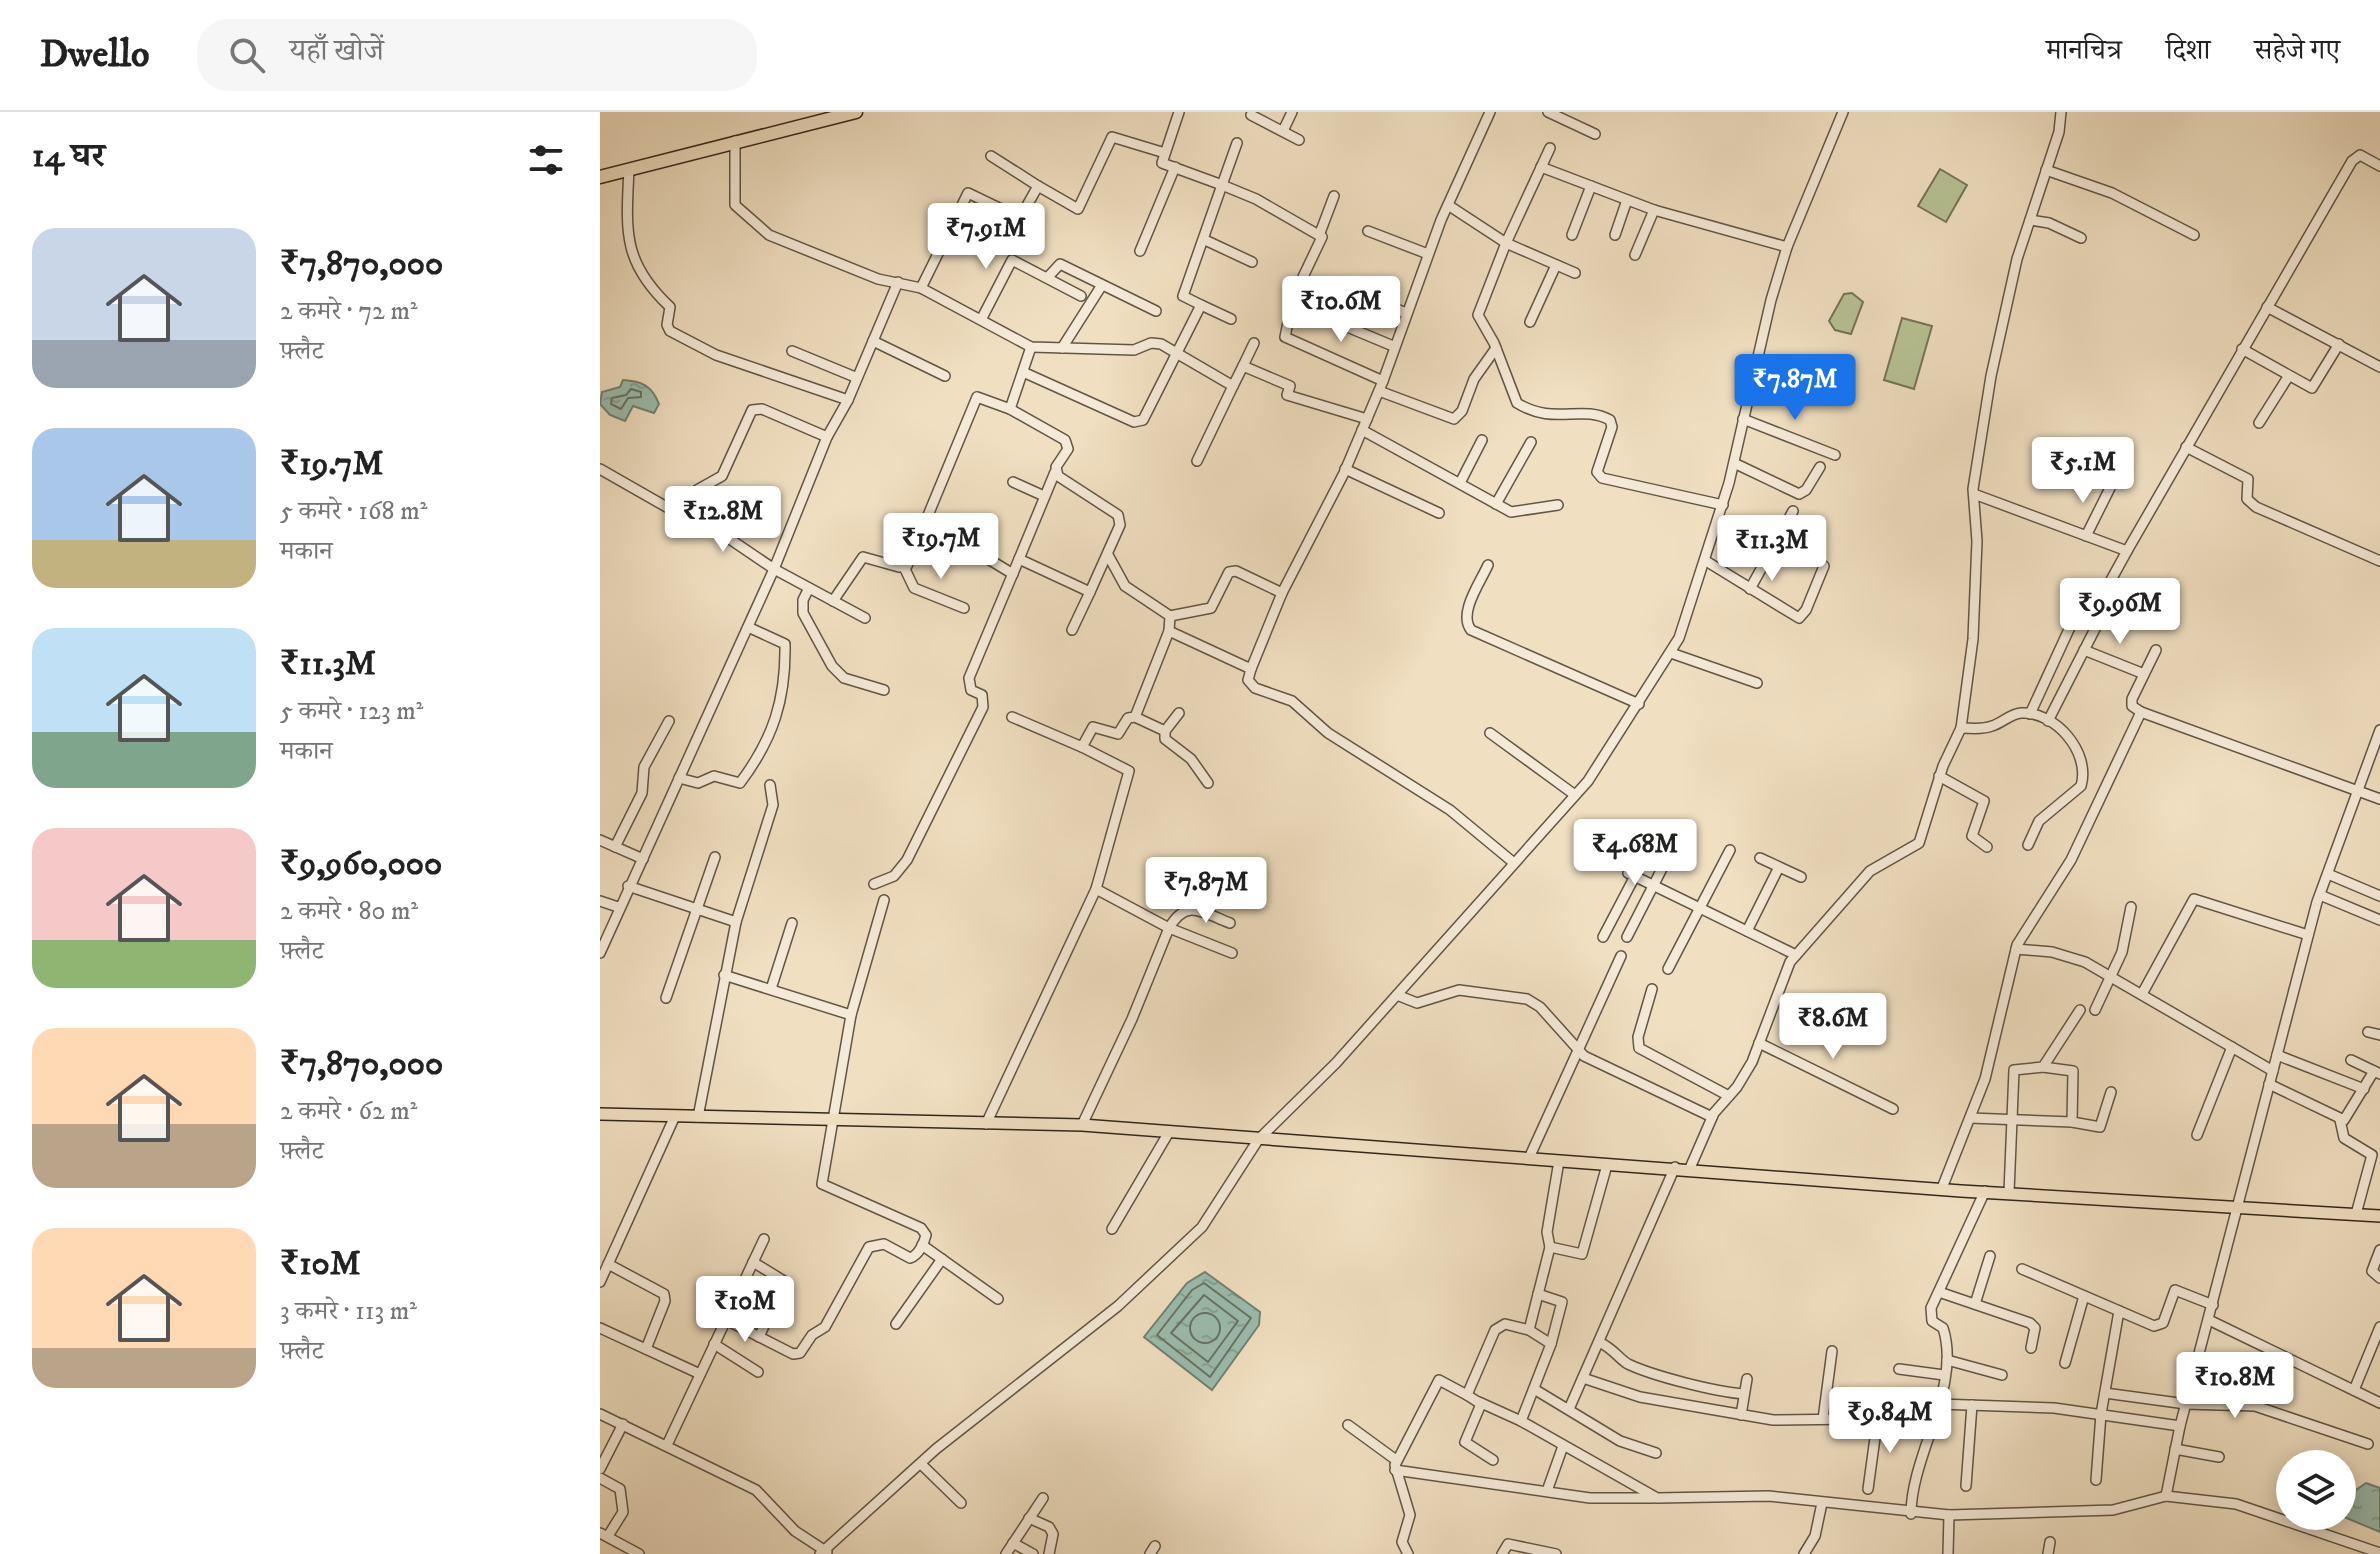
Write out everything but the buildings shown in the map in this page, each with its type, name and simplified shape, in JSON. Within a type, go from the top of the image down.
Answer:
[{"type":"highway","points":[[600,177],[856,112]]},
{"type":"main road","points":[[600,1114],[1082,1125],[1607,1165],[1675,1167],[1985,1191],[2380,1216]]},
{"type":"street","points":[[1179,112],[1162,163],[1222,185],[1320,233]]},
{"type":"street","points":[[1283,131],[1292,112]]},
{"type":"street","points":[[1490,112],[1428,254],[1367,419],[1282,593],[1248,680],[1255,688],[1292,701],[1328,733],[1450,810],[1514,863]]},
{"type":"street","points":[[1548,112],[1595,134]]},
{"type":"street","points":[[600,1414],[756,1490],[795,1531],[825,1553],[921,1464],[1032,1370],[1118,1306],[1202,1227],[1258,1140],[1336,1063],[1575,795],[1671,653],[1706,561],[1723,505],[1756,360],[1787,247],[1843,112]]},
{"type":"street","points":[[1690,1168],[1712,1117],[1745,1076],[1777,990],[1796,955],[1870,871],[1919,843],[1939,776],[1961,728],[1973,639],[1977,541],[1974,494],[1991,376],[2017,259],[2059,132],[2061,112]]},
{"type":"street","points":[[1251,115],[1299,140]]},
{"type":"street","points":[[991,156],[1078,209],[1112,137],[1165,153]]},
{"type":"street","points":[[735,141],[735,205],[739,212],[769,235],[878,279],[921,288],[1031,347],[1134,350],[1151,343],[1161,344],[1233,386]]},
{"type":"street","points":[[1231,319],[1183,296],[1237,143]]},
{"type":"street","points":[[1550,148],[1506,243],[1478,315],[1496,348],[1517,403],[1552,416],[1587,412],[1610,420],[1612,427],[1597,472],[1602,478],[1723,505]]},
{"type":"street","points":[[2048,721],[2098,623],[2099,606],[2127,551],[2355,157],[2364,157],[2380,166]]},
{"type":"street","points":[[1140,251],[1175,167]]},
{"type":"street","points":[[1541,167],[1654,210],[1787,247]]},
{"type":"street","points":[[629,169],[628,240],[645,282],[670,307],[667,325],[670,331],[716,355],[848,400]]},
{"type":"street","points":[[2046,170],[2112,193],[2194,235]]},
{"type":"street","points":[[921,288],[968,193],[1020,218],[1038,186]]},
{"type":"street","points":[[1572,235],[1591,186]]},
{"type":"street","points":[[1334,196],[1320,233],[1321,243],[1293,298],[1285,337],[1454,419],[1462,411],[1474,379],[1496,348]]},
{"type":"street","points":[[1615,235],[1627,200]]},
{"type":"street","points":[[1448,205],[1506,243],[1575,273]]},
{"type":"street","points":[[1635,255],[1654,210]]},
{"type":"street","points":[[2030,220],[2049,223],[2081,238]]},
{"type":"street","points":[[1368,231],[1428,254]]},
{"type":"street","points":[[1205,240],[1252,262]]},
{"type":"street","points":[[982,318],[1012,260],[1081,296]]},
{"type":"street","points":[[1048,277],[1058,263],[1156,311]]},
{"type":"street","points":[[1530,322],[1556,265]]},
{"type":"street","points":[[601,947],[774,569],[827,437],[848,400],[855,377],[898,282]]},
{"type":"street","points":[[1062,348],[1102,285]]},
{"type":"street","points":[[1351,290],[1406,313]]},
{"type":"street","points":[[1023,372],[1139,422],[1201,305]]},
{"type":"street","points":[[2267,307],[2380,367]]},
{"type":"street","points":[[1314,313],[1393,346]]},
{"type":"street","points":[[873,341],[945,376]]},
{"type":"street","points":[[1197,461],[1254,343]]},
{"type":"street","points":[[2242,349],[2312,388],[2339,344]]},
{"type":"street","points":[[1010,409],[1031,347]]},
{"type":"street","points":[[792,351],[855,377]]},
{"type":"street","points":[[1756,360],[1821,384]]},
{"type":"street","points":[[1243,366],[1290,386],[1287,395],[1367,419]]},
{"type":"street","points":[[2259,423],[2288,377]]},
{"type":"street","points":[[874,884],[901,869],[983,707],[982,695],[971,690],[969,678],[1044,496],[1068,449],[1065,440],[984,397],[975,399],[910,561],[904,567]]},
{"type":"street","points":[[600,469],[684,517],[690,512],[697,490],[722,476],[752,410],[762,409],[827,437]]},
{"type":"street","points":[[1743,419],[1835,455]]},
{"type":"street","points":[[1362,430],[1518,513],[1558,505]]},
{"type":"street","points":[[1460,483],[1482,440]]},
{"type":"street","points":[[1496,504],[1531,442]]},
{"type":"street","points":[[2186,447],[2248,479],[2247,499],[2256,507],[2380,561]]},
{"type":"street","points":[[1734,463],[1799,494],[1806,490],[1820,467]]},
{"type":"street","points":[[1345,469],[1439,513]]},
{"type":"street","points":[[1055,472],[1118,515],[1120,525],[1072,630]]},
{"type":"street","points":[[1013,482],[1044,496]]},
{"type":"street","points":[[2086,536],[2110,488]]},
{"type":"street","points":[[1974,494],[2127,551]]},
{"type":"street","points":[[1750,589],[1793,511]]},
{"type":"street","points":[[690,512],[774,569],[865,618]]},
{"type":"street","points":[[957,540],[1013,574]]},
{"type":"street","points":[[1108,555],[1125,586],[1170,616],[1211,608],[1229,572],[1236,571],[1282,593]]},
{"type":"street","points":[[833,601],[863,557],[904,567]]},
{"type":"street","points":[[1019,559],[1090,592]]},
{"type":"street","points":[[1706,561],[1799,618],[1806,610],[1824,566]]},
{"type":"street","points":[[1488,565],[1468,611],[1467,625],[1471,630],[1639,704]]},
{"type":"street","points":[[904,567],[914,588],[964,608]]},
{"type":"street","points":[[809,588],[803,600],[803,613],[832,666],[844,678],[884,690]]},
{"type":"street","points":[[2030,714],[2071,625],[2080,614],[2099,606]]},
{"type":"street","points":[[1135,717],[1169,631],[1170,616]]},
{"type":"street","points":[[679,778],[698,783],[714,776],[740,783],[768,742],[786,668],[785,644],[748,627]]},
{"type":"street","points":[[1169,631],[1251,669]]},
{"type":"street","points":[[2084,650],[2144,674]]},
{"type":"street","points":[[2156,650],[2131,703],[2141,712],[2380,799]]},
{"type":"street","points":[[1671,653],[1757,683]]},
{"type":"street","points":[[1942,1188],[1985,1079],[2016,949],[2071,860],[2141,712]]},
{"type":"street","points":[[1179,713],[1165,731],[1165,739],[1191,759],[1208,783]]},
{"type":"street","points":[[1961,728],[1985,728],[2013,715],[2030,714],[2048,721],[2072,739],[2083,781],[2076,792],[2039,821],[2028,845]]},
{"type":"street","points":[[986,1124],[1096,889],[1129,771],[1012,717]]},
{"type":"street","points":[[1082,747],[1093,727],[1118,734],[1128,718],[1135,717],[1165,731]]},
{"type":"street","points":[[615,847],[642,793],[644,767],[669,721]]},
{"type":"street","points":[[2166,1496],[2180,1426],[2308,935],[2380,730]]},
{"type":"street","points":[[1490,733],[1575,795]]},
{"type":"street","points":[[1939,776],[1984,801],[1972,836],[1987,847]]},
{"type":"street","points":[[698,1117],[736,922],[773,805],[770,785]]},
{"type":"street","points":[[600,840],[643,859]]},
{"type":"street","points":[[1668,969],[1730,850]]},
{"type":"street","points":[[1627,937],[1671,851]]},
{"type":"street","points":[[666,998],[715,857]]},
{"type":"street","points":[[1760,858],[1801,877]]},
{"type":"street","points":[[1747,931],[1779,867]]},
{"type":"street","points":[[2328,874],[2380,896]]},
{"type":"street","points":[[1603,937],[1631,875],[1796,955]]},
{"type":"street","points":[[628,886],[736,922]]},
{"type":"street","points":[[1096,889],[1169,928],[1232,953]]},
{"type":"street","points":[[2320,895],[2380,920]]},
{"type":"street","points":[[2142,994],[2194,899],[2308,935]]},
{"type":"street","points":[[726,1320],[793,1354],[800,1353],[812,1335],[825,1327],[869,1247],[884,1244],[910,1258],[922,1245],[926,1235],[921,1228],[822,1184],[851,1015],[884,900]]},
{"type":"street","points":[[600,901],[618,907]]},
{"type":"street","points":[[2095,1010],[2124,945],[2131,907]]},
{"type":"street","points":[[1082,1125],[1132,1019],[1169,928],[1180,912],[1190,909],[1230,923]]},
{"type":"street","points":[[771,989],[792,923]]},
{"type":"street","points":[[2016,949],[2069,957],[2111,975],[2273,1071]]},
{"type":"street","points":[[1529,1158],[1580,1052],[1621,956]]},
{"type":"street","points":[[724,975],[851,1015]]},
{"type":"street","points":[[1652,989],[1638,1037],[1639,1048],[1729,1096]]},
{"type":"street","points":[[1397,995],[1417,1003],[1459,990],[1527,999],[1540,1007],[1580,1052],[1712,1117]]},
{"type":"street","points":[[2043,1067],[2080,1010]]},
{"type":"street","points":[[2368,1032],[2380,1035]]},
{"type":"street","points":[[1759,1043],[1893,1109]]},
{"type":"street","points":[[2197,1135],[2232,1047]]},
{"type":"street","points":[[2277,1055],[2364,1089]]},
{"type":"street","points":[[2269,1084],[2340,1120],[2347,1118],[2377,1073],[2351,1060]]},
{"type":"street","points":[[2009,1192],[2014,1070],[2043,1067],[2073,1071],[2072,1122]]},
{"type":"street","points":[[1970,1118],[2072,1122],[2100,1127],[2111,1092]]},
{"type":"street","points":[[600,1282],[675,1116]]},
{"type":"street","points":[[2340,1120],[2344,1138],[2372,1155],[2356,1214]]},
{"type":"street","points":[[1112,1229],[1169,1132]]},
{"type":"street","points":[[1529,1330],[1550,1247],[1547,1232],[1559,1161]]},
{"type":"street","points":[[1550,1247],[1582,1254],[1607,1165]]},
{"type":"street","points":[[1569,1409],[1675,1167]]},
{"type":"street","points":[[1911,1514],[1913,1486],[1939,1404],[1947,1360],[1943,1328],[1930,1316],[1985,1191]]},
{"type":"street","points":[[667,1445],[764,1239]]},
{"type":"street","points":[[922,1245],[998,1299]]},
{"type":"street","points":[[2380,1250],[2372,1271],[2380,1278]]},
{"type":"street","points":[[1975,1304],[1990,1256]]},
{"type":"street","points":[[896,1324],[942,1259]]},
{"type":"street","points":[[753,1262],[784,1281],[759,1337]]},
{"type":"street","points":[[608,1264],[664,1294],[665,1301],[646,1349]]},
{"type":"street","points":[[2022,1269],[2157,1326],[2163,1323],[2175,1290],[2213,1305]]},
{"type":"street","points":[[1939,1292],[2034,1325],[2031,1348]]},
{"type":"street","points":[[1521,1421],[1551,1344],[1562,1302],[1538,1294]]},
{"type":"street","points":[[2065,1363],[2084,1296]]},
{"type":"street","points":[[2096,1480],[2101,1414],[2119,1311]]},
{"type":"street","points":[[2209,1320],[2380,1403]]},
{"type":"street","points":[[1467,1395],[1495,1330],[1505,1324],[1529,1330],[1551,1344]]},
{"type":"street","points":[[2354,1390],[2380,1327]]},
{"type":"street","points":[[600,1328],[700,1374]]},
{"type":"street","points":[[1599,1342],[1617,1351],[1630,1365],[1720,1391],[1744,1394]]},
{"type":"street","points":[[714,1344],[758,1372]]},
{"type":"street","points":[[1823,1419],[1832,1351]]},
{"type":"street","points":[[1947,1360],[2002,1375]]},
{"type":"street","points":[[1899,1369],[1944,1375]]},
{"type":"street","points":[[1583,1378],[1640,1397],[1785,1421],[1878,1416],[1935,1418]]},
{"type":"street","points":[[1741,1415],[1747,1379]]},
{"type":"street","points":[[1408,1554],[1402,1542],[1410,1515],[1395,1465],[1439,1380],[1521,1421],[1657,1498]]},
{"type":"street","points":[[1534,1389],[1620,1441],[1656,1453]]},
{"type":"street","points":[[2105,1393],[2186,1404],[2255,1406],[2368,1444]]},
{"type":"street","points":[[1479,1402],[1465,1442],[1493,1460]]},
{"type":"street","points":[[1939,1404],[2101,1414],[2180,1426]]},
{"type":"street","points":[[1966,1486],[1972,1405]]},
{"type":"street","points":[[1868,1489],[1878,1416]]},
{"type":"street","points":[[600,1469],[623,1424]]},
{"type":"street","points":[[1348,1425],[1395,1465],[1590,1498],[1760,1496],[1911,1514],[1949,1515],[2113,1510],[2166,1496],[2236,1504],[2380,1553]]},
{"type":"street","points":[[1547,1491],[1563,1446]]},
{"type":"street","points":[[2175,1449],[2219,1457]]},
{"type":"street","points":[[921,1464],[961,1503]]},
{"type":"street","points":[[600,1478],[620,1489],[623,1512],[604,1534],[639,1554]]},
{"type":"street","points":[[1006,1554],[1043,1498]]},
{"type":"street","points":[[1804,1554],[1815,1536],[1822,1503]]},
{"type":"street","points":[[1948,1554],[1949,1515]]},
{"type":"street","points":[[1029,1518],[1049,1527],[1053,1534],[1049,1554]]},
{"type":"street","points":[[2048,1554],[2050,1542]]},
{"type":"street","points":[[1013,1543],[1033,1554]]},
{"type":"street","points":[[1502,1554],[1508,1544],[1515,1543],[1556,1554]]},
{"type":"shaded area","points":[[1940,169],[1967,185],[1946,222],[1918,206]]},
{"type":"shaded area","points":[[1852,293],[1863,302],[1851,334],[1835,330],[1829,321],[1844,294]]},
{"type":"shaded area","points":[[1902,318],[1932,326],[1914,389],[1884,380]]},
{"type":"water","points":[[623,380],[641,383],[650,389],[659,404],[654,413],[633,406],[625,421],[610,415],[600,404],[602,392],[620,387]]},
{"type":"water","points":[[1205,1272],[1260,1312],[1259,1325],[1212,1390],[1144,1337],[1187,1283]]},
{"type":"water","points":[[2366,1483],[2380,1488],[2380,1532],[2356,1522],[2356,1490]]}]
